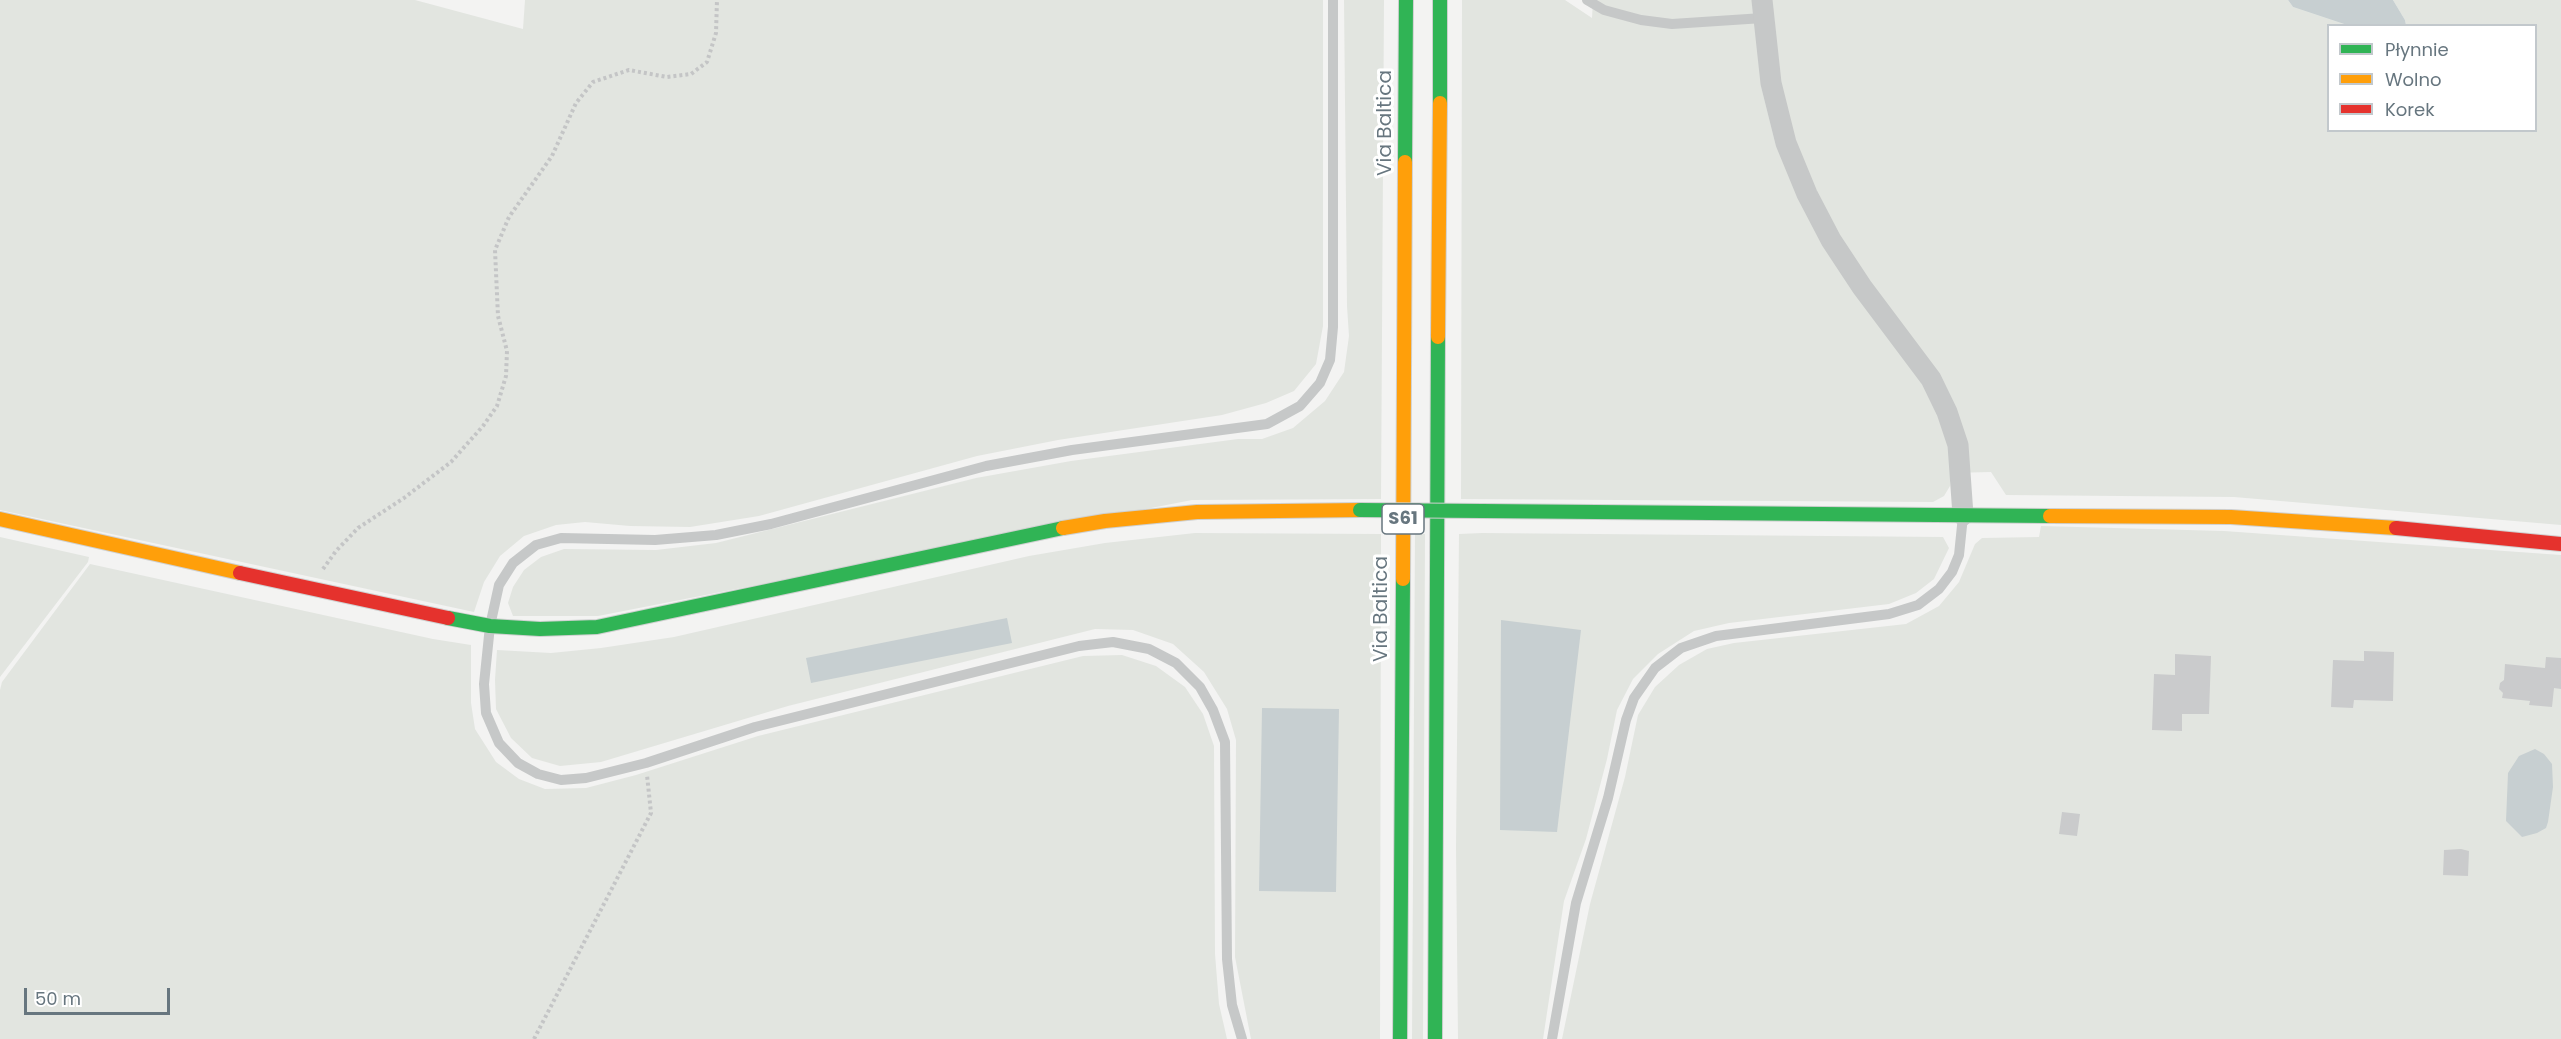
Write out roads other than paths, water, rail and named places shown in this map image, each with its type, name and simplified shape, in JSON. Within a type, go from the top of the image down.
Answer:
[{"type":"main road","name":"Via Baltica","points":[[1400,1039],[1406,0]]},
{"type":"main road","name":"S61","points":[[1435,1039],[1440,0]]},
{"type":"main road","points":[[0,519],[313,590],[490,626],[540,629],[597,627],[675,612],[1027,534],[1105,521],[1197,512],[1360,510],[2231,517],[2427,530],[2561,544]]},
{"type":"street","points":[[1763,9],[1771,83],[1786,142],[1807,194],[1831,240],[1862,287],[1931,379],[1947,412],[1958,445],[1963,515]]},
{"type":"lane","points":[[1242,1039],[1233,1005],[1227,959],[1225,742],[1213,710],[1200,687],[1176,663],[1149,650],[1113,642],[1079,646],[755,727],[646,762],[586,778],[561,780],[538,774],[518,763],[499,742],[486,714],[484,684],[490,626],[499,585],[513,563],[536,545],[561,538],[655,540],[716,535],[771,524],[986,466],[1072,450],[1267,423],[1300,406],[1320,383],[1330,360],[1333,327],[1334,0]]},
{"type":"lane","points":[[1587,0],[1604,10],[1641,20],[1672,24],[1763,9]]},
{"type":"lane","points":[[1552,1039],[1576,903],[1608,798],[1626,720],[1634,698],[1655,668],[1681,648],[1716,636],[1889,614],[1918,604],[1940,589],[1952,572],[1959,555],[1963,515]]}]
